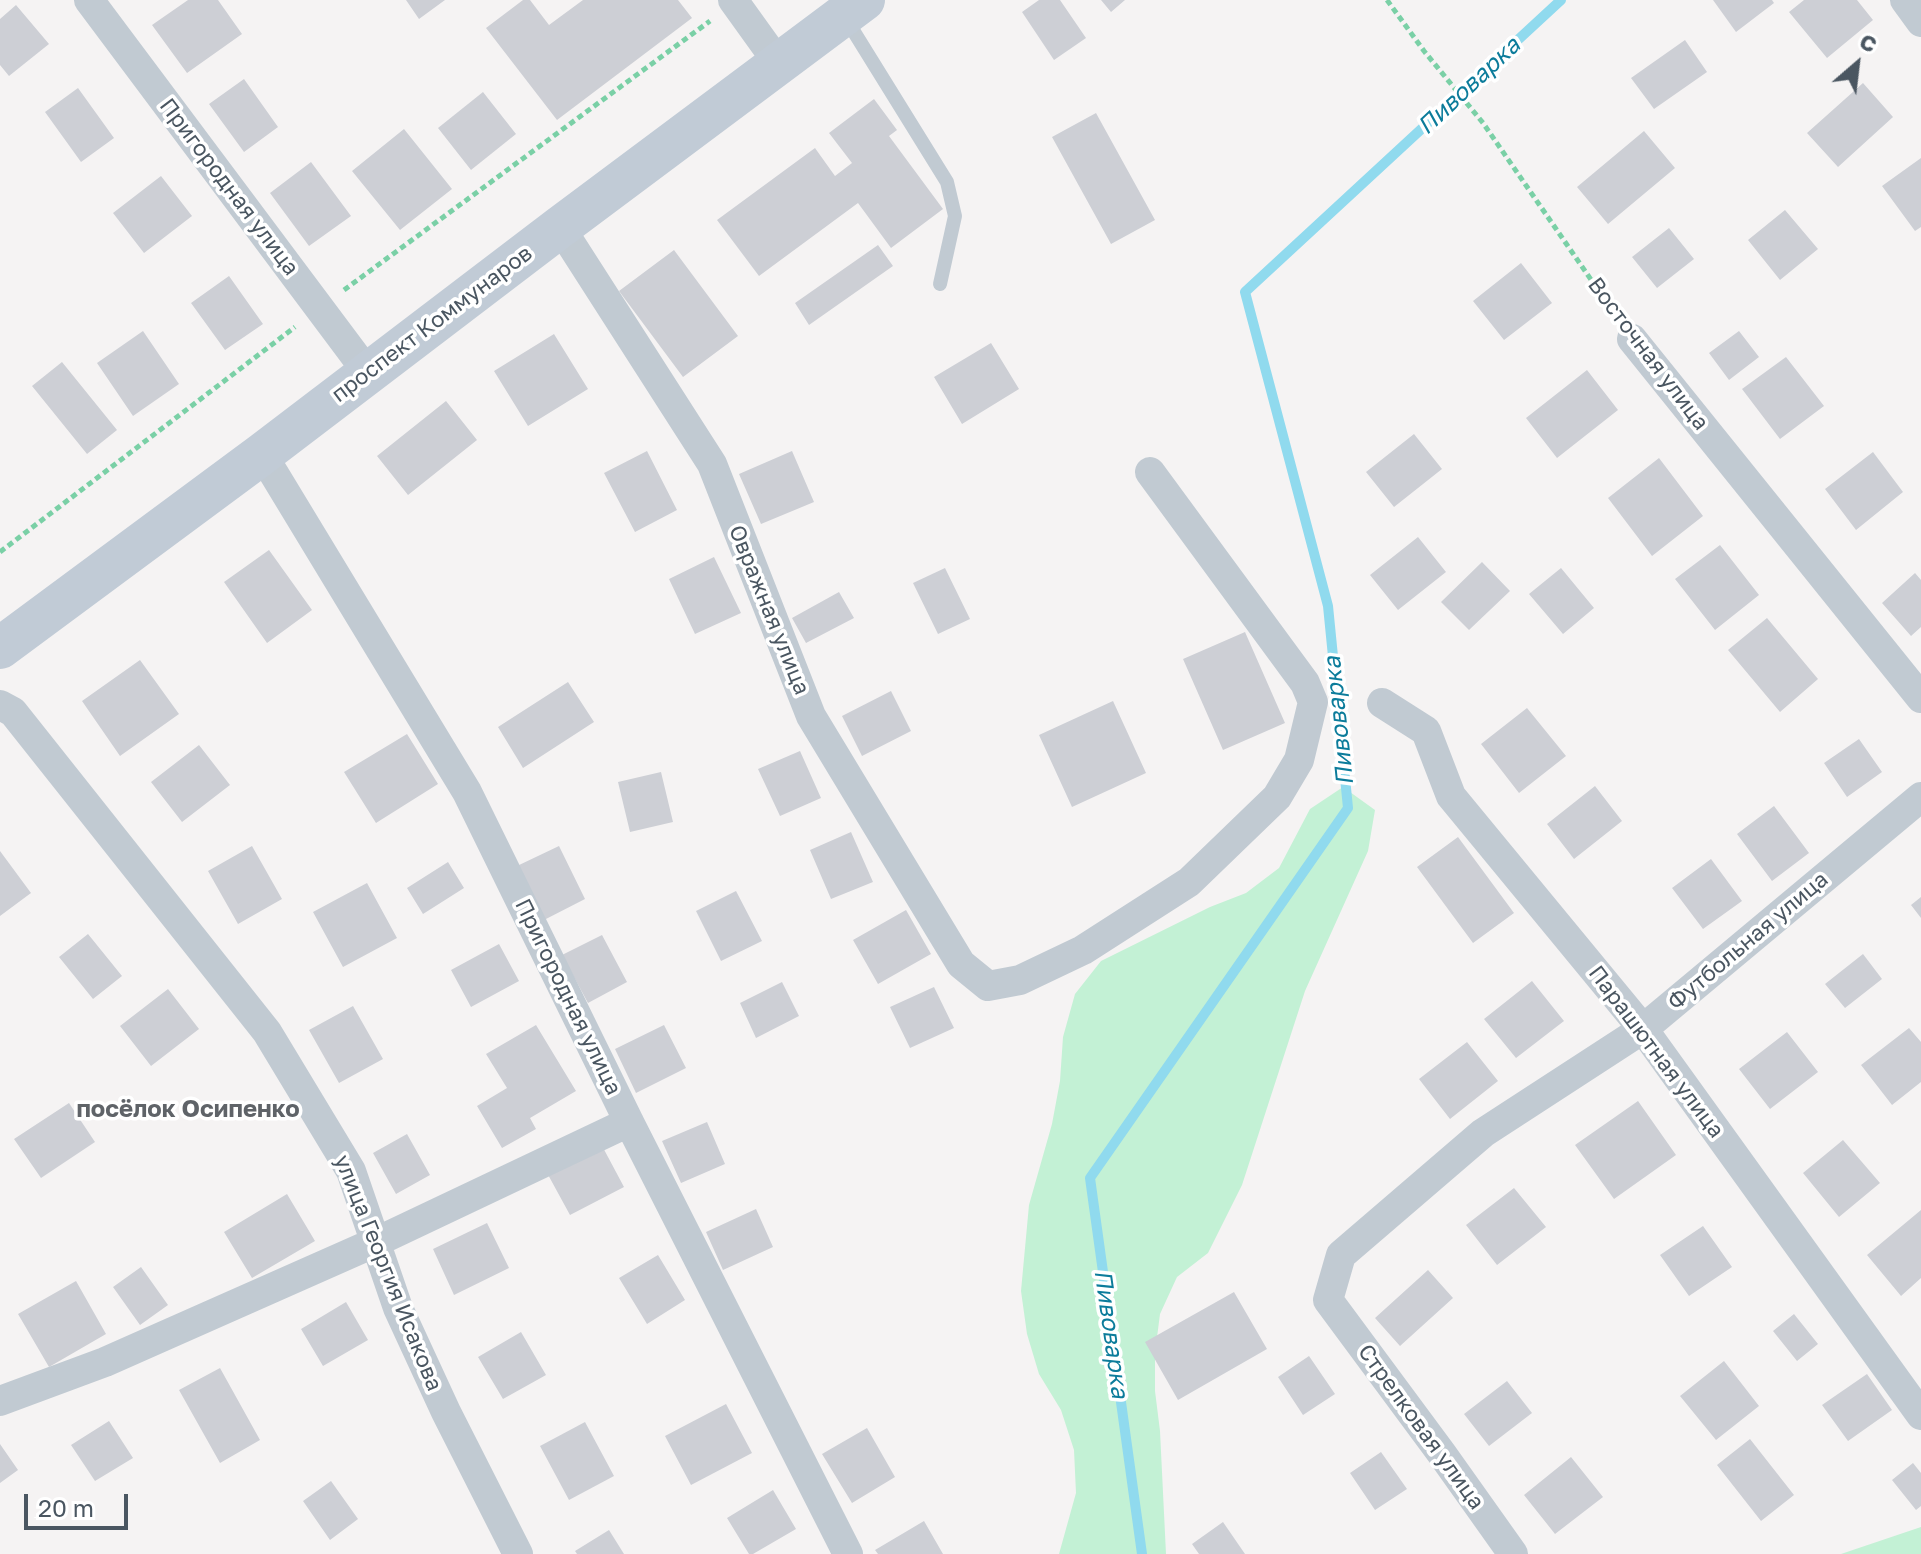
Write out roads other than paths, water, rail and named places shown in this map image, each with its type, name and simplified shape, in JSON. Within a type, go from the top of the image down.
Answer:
[{"type":"street","name":"Пригородная улица","points":[[89,0],[368,373]]},
{"type":"street","points":[[1905,0],[1921,22]]},
{"type":"street","points":[[734,1],[779,64]]},
{"type":"street","name":"проспект Коммунаров","points":[[0,648],[854,8]]},
{"type":"street","name":"Овражная улица","points":[[560,227],[712,464],[811,716],[961,964],[988,986],[1020,980],[1083,950],[1189,882],[1277,797],[1299,760],[1313,702],[1305,683],[1150,472]]},
{"type":"street","name":"Восточная улица","points":[[1632,339],[1921,698]]},
{"type":"street","name":"Пригородная улица","points":[[262,454],[467,792],[629,1122],[848,1554]]},
{"type":"street","name":"Парашютная улица","points":[[1382,703],[1426,731],[1451,796],[1643,1029],[1921,1415]]},
{"type":"street","name":"улица Георгия Исакова","points":[[0,705],[13,712],[267,1032],[351,1171],[398,1308],[446,1412],[518,1554]]},
{"type":"street","name":"Футбольная улица","points":[[1328,1300],[1341,1255],[1483,1133],[1643,1029],[1921,797]]},
{"type":"street","points":[[0,1401],[105,1362],[376,1242],[629,1122]]},
{"type":"street","name":"Стрелковая улица","points":[[1328,1300],[1513,1554]]},
{"type":"lane","points":[[854,8],[947,182],[955,216],[940,284]]},
{"type":"waterway","name":"Пивоварка","points":[[1142,1554],[1090,1178],[1348,808],[1328,606],[1245,292],[1561,0]]},
{"type":"district","name":"посёлок Осипенко","points":[[188,1109]]}]
